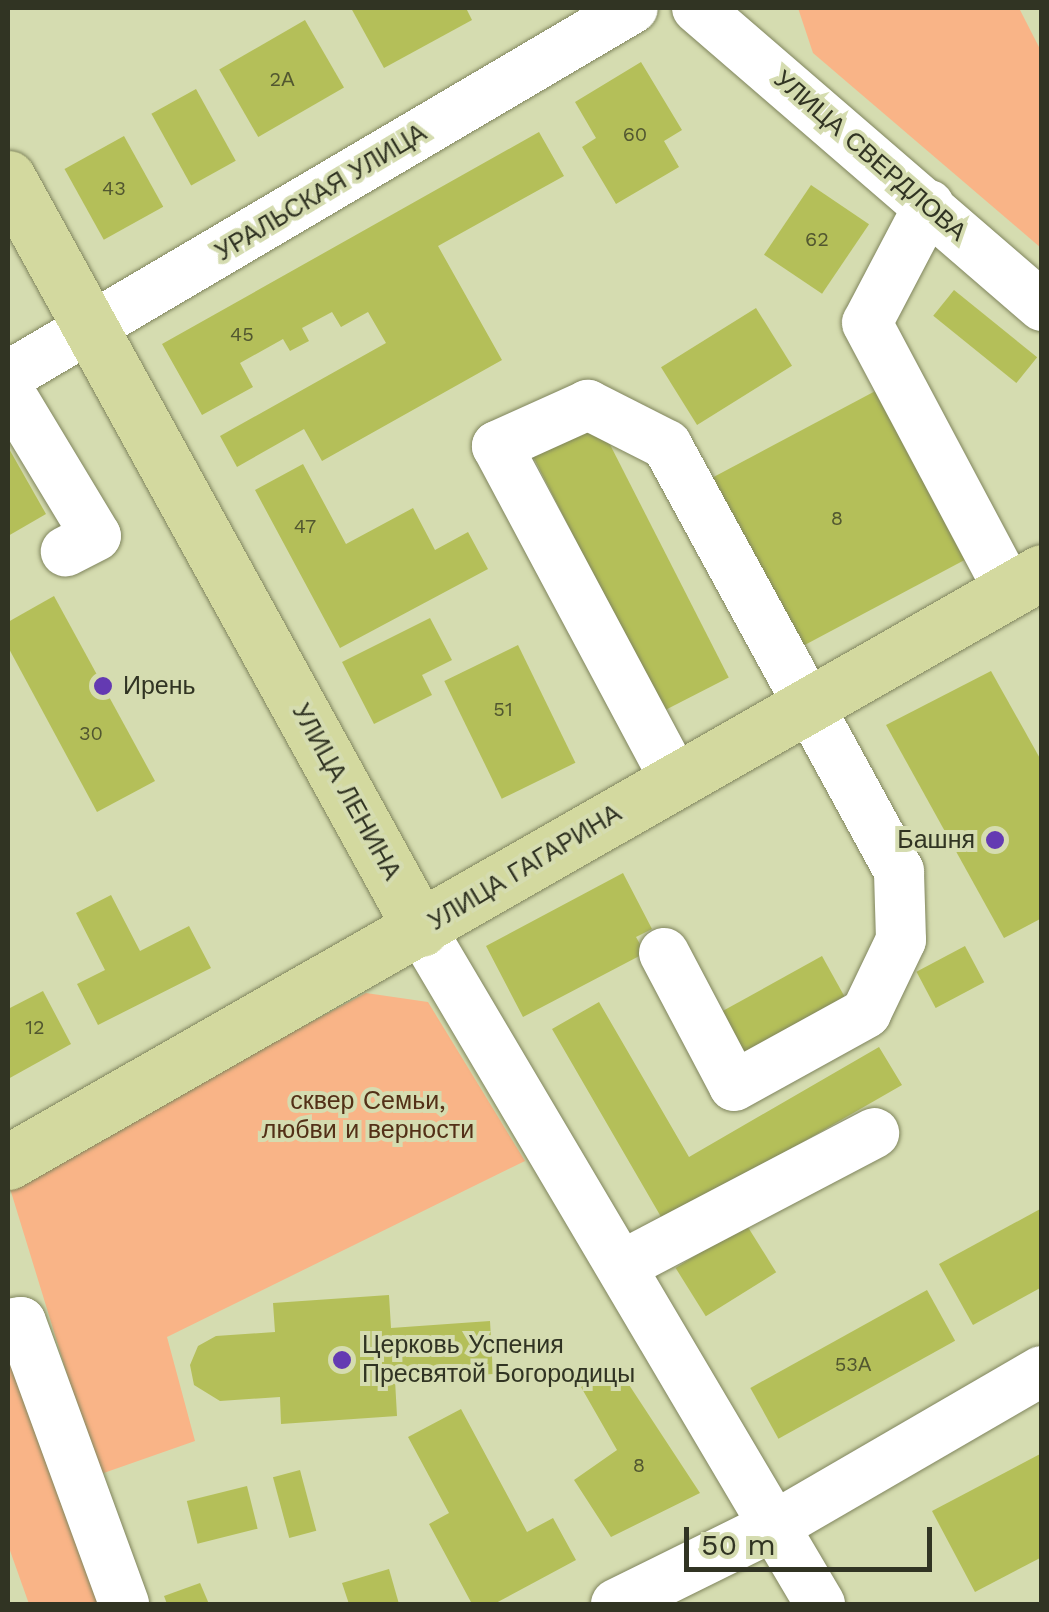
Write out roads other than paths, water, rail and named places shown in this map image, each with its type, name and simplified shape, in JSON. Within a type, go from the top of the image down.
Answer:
[{"type":"main road","name":"УЛИЦА ЛЕНИНА","points":[[8,178],[94,328],[421,929]]},
{"type":"main road","name":"УЛИЦА ГАГАРИНА","points":[[8,1162],[421,929],[808,701],[1032,581]]},
{"type":"street","name":"УРАЛЬСКАЯ УЛИЦА","points":[[8,376],[633,8]]},
{"type":"street","name":"УЛИЦА СВЕРДЛОВА","points":[[697,8],[1042,306]]},
{"type":"street","points":[[929,205],[867,324],[1032,581]]},
{"type":"street","points":[[8,390],[96,536],[66,551]]},
{"type":"street","points":[[664,952],[734,1086],[866,1013],[900,940],[900,870],[667,445],[588,405],[498,446],[675,780]]},
{"type":"street","name":"УЛИЦА ЛЕНИНА","points":[[421,929],[820,1604]]},
{"type":"street","points":[[621,1266],[874,1132]]},
{"type":"street","points":[[8,1324],[21,1322],[124,1604]]},
{"type":"street","points":[[616,1604],[776,1526],[1042,1371]]},
{"type":"place","name":"Ирень","points":[[103,686]]},
{"type":"place","name":"Башня","points":[[995,840]]},
{"type":"place","name":"Церковь Успения Пресвятой Богородицы","points":[[342,1360]]},
{"type":"park label","name":"сквер Семьи, любви и верности","points":[[368,1116]]}]
